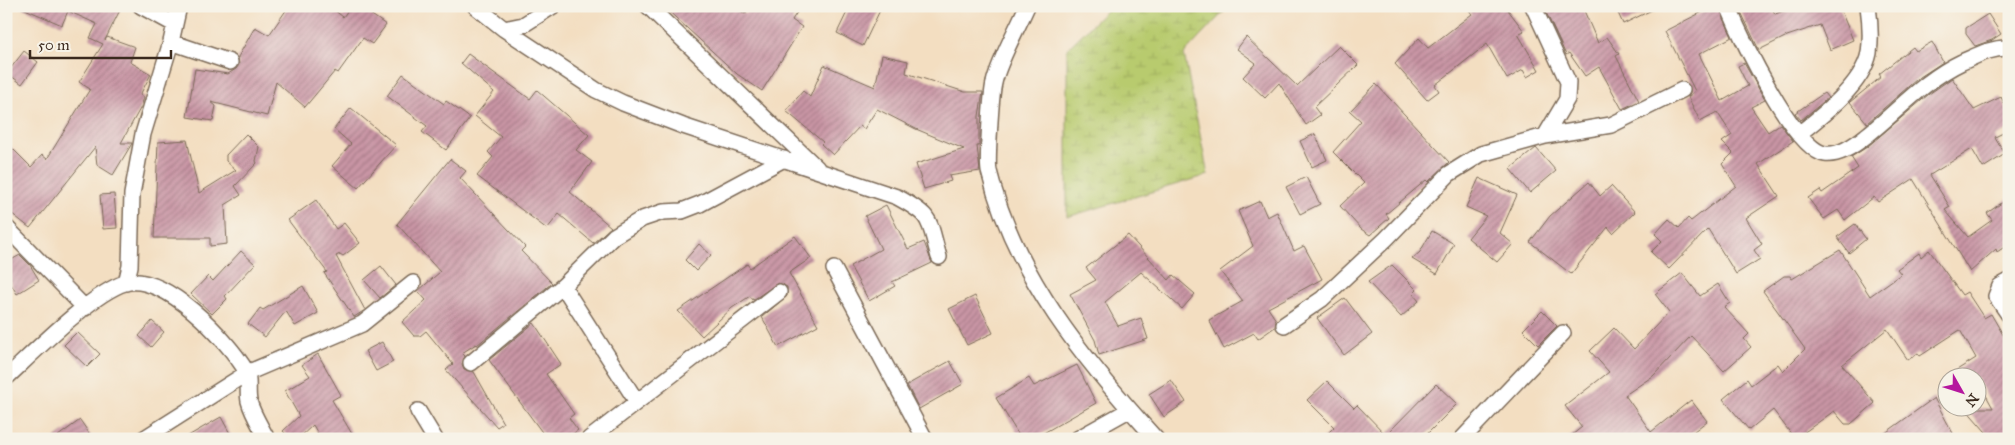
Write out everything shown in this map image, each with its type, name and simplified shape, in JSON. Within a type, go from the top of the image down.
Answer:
[{"type":"street","points":[[141,6],[174,24]]},
{"type":"street","points":[[126,283],[130,254],[132,194],[143,134],[171,42],[179,6]]},
{"type":"street","points":[[474,6],[504,29],[596,90],[624,103],[683,126],[897,197],[920,210],[928,217],[940,257]]},
{"type":"street","points":[[504,29],[523,25],[553,6]]},
{"type":"street","points":[[648,6],[822,172]]},
{"type":"street","points":[[1027,6],[994,83],[988,169],[1007,224],[1043,298],[1074,341],[1129,410],[1156,439]]},
{"type":"street","points":[[1533,6],[1568,82],[1567,99],[1544,136]]},
{"type":"street","points":[[1728,6],[1747,50],[1779,105],[1814,150],[1824,154],[1840,152],[1863,138],[1942,72],[1984,52],[2009,48]]},
{"type":"street","points":[[1800,134],[1836,105],[1856,78],[1869,53],[1868,6]]},
{"type":"street","points":[[171,42],[230,62]]},
{"type":"street","points":[[1284,325],[1322,298],[1386,239],[1449,174],[1481,154],[1544,136],[1611,125],[1682,90]]},
{"type":"street","points":[[471,363],[563,286],[614,236],[642,219],[663,212],[682,211],[700,204],[784,159]]},
{"type":"street","points":[[6,227],[85,308]]},
{"type":"street","points":[[834,268],[925,439]]},
{"type":"street","points":[[2009,281],[2000,286],[1996,296],[2009,315]]},
{"type":"street","points":[[6,378],[99,296],[126,283],[146,284],[184,304],[207,322],[229,346],[247,373],[249,401],[267,439]]},
{"type":"street","points":[[143,439],[247,373],[362,324],[413,283]]},
{"type":"street","points":[[563,286],[637,402]]},
{"type":"street","points":[[589,439],[779,292]]},
{"type":"street","points":[[1462,439],[1563,333]]},
{"type":"street","points":[[1077,439],[1129,410]]},
{"type":"street","points":[[418,412],[435,439]]},
{"type":"green space","points":[[1111,6],[1229,6],[1184,54],[1208,175],[1067,217],[1067,49]]},
{"type":"building","points":[[18,6],[122,6],[105,40],[107,37],[135,47],[130,62],[151,74],[140,95],[144,97],[141,107],[121,143],[132,143],[113,175],[97,165],[95,147],[30,228],[6,209],[6,142],[31,167],[42,155],[47,159],[90,89],[79,82],[103,44],[90,38],[97,24],[68,11],[62,25]]},
{"type":"building","points":[[289,6],[329,6],[343,17],[351,6],[359,6],[386,25],[372,44],[363,38],[338,73],[335,71],[305,107],[276,82],[267,116],[211,102],[216,106],[213,121],[187,117],[195,69],[228,74],[236,69],[239,65],[238,57],[255,27],[269,35]]},
{"type":"building","points":[[663,6],[734,6],[745,14],[751,6],[801,6],[792,20],[802,27],[762,91],[737,74]]},
{"type":"building","points":[[850,6],[882,6],[863,46],[837,33]]},
{"type":"building","points":[[1466,6],[1505,6],[1524,31],[1518,34],[1539,70],[1527,77],[1523,70],[1507,79],[1487,44],[1435,85],[1439,91],[1427,100],[1395,64],[1419,38],[1428,48],[1472,14]]},
{"type":"building","points":[[1543,6],[1582,6],[1598,43],[1607,37],[1619,54],[1616,56],[1639,101],[1622,109],[1599,67],[1585,76],[1569,53],[1566,55]]},
{"type":"building","points":[[1615,6],[1660,6],[1623,24]]},
{"type":"building","points":[[1714,6],[1719,6],[1732,37],[1699,54],[1722,101],[1748,86],[1738,66],[1744,63],[1765,100],[1751,107],[1768,132],[1780,124],[1793,141],[1758,164],[1779,196],[1746,218],[1762,244],[1754,250],[1760,259],[1736,274],[1708,229],[1669,269],[1651,252],[1662,241],[1655,234],[1669,219],[1679,228],[1688,218],[1691,221],[1736,186],[1722,164],[1733,153],[1722,142],[1732,135],[1717,112],[1700,121],[1688,97],[1695,91],[1665,31]]},
{"type":"building","points":[[1753,6],[1771,6],[1775,14],[1798,6],[1839,6],[1853,40],[1830,50],[1820,25],[1787,36],[1759,50],[1741,12]]},
{"type":"building","points":[[1988,14],[2001,34],[1992,40],[1975,46],[1966,34],[1966,28]]},
{"type":"building","points":[[1246,37],[1297,86],[1339,46],[1358,65],[1314,107],[1320,115],[1306,125],[1279,83],[1265,98],[1243,77],[1256,63],[1237,49]]},
{"type":"building","points":[[1932,42],[1943,62],[1917,79],[1867,123],[1850,102],[1881,77],[1879,74],[1913,47],[1916,51]]},
{"type":"building","points":[[24,51],[38,62],[22,84],[7,73]]},
{"type":"building","points":[[468,54],[530,99],[537,90],[589,135],[576,150],[592,162],[570,192],[611,227],[593,243],[559,214],[547,229],[477,176],[493,157],[488,152],[501,137],[475,116],[494,92],[461,63]]},
{"type":"building","points":[[882,55],[908,61],[906,73],[965,92],[983,92],[979,116],[979,146],[977,146],[980,171],[949,176],[951,181],[924,189],[916,164],[964,149],[916,129],[877,109],[864,129],[860,126],[833,155],[821,144],[823,142],[786,111],[803,91],[810,97],[824,65],[875,87]]},
{"type":"building","points":[[403,74],[444,104],[446,101],[470,118],[446,150],[422,132],[427,126],[387,96]]},
{"type":"building","points":[[1952,78],[1974,110],[2001,97],[2009,113],[2009,130],[1995,137],[2005,154],[1983,168],[1972,149],[1930,175],[1950,207],[1945,210],[1968,237],[1992,220],[1987,213],[2009,198],[2009,244],[1997,252],[1996,249],[1970,272],[1913,179],[1878,202],[1874,197],[1845,220],[1838,210],[1824,219],[1808,198],[1820,190],[1822,193],[1858,168],[1851,157],[1867,147],[1929,94]]},
{"type":"building","points":[[1376,84],[1449,162],[1428,182],[1426,180],[1386,214],[1389,218],[1370,235],[1361,229],[1340,206],[1364,183],[1333,152],[1361,121],[1350,111]]},
{"type":"building","points":[[1824,93],[1828,98],[1801,120],[1795,113]]},
{"type":"building","points":[[351,108],[396,145],[358,188],[332,166],[351,144],[334,129]]},
{"type":"building","points":[[246,134],[259,147],[257,163],[235,186],[241,195],[225,205],[227,244],[210,246],[210,238],[154,238],[158,142],[187,140],[199,193],[236,170],[226,161],[226,155]]},
{"type":"building","points":[[1315,134],[1327,160],[1312,167],[1300,141]]},
{"type":"building","points":[[1536,148],[1556,171],[1530,193],[1510,169]]},
{"type":"building","points":[[450,159],[466,171],[460,178],[525,247],[521,251],[552,283],[477,345],[462,353],[465,356],[462,364],[464,369],[474,372],[503,423],[497,427],[446,370],[453,364],[426,331],[420,336],[414,336],[402,322],[426,300],[418,291],[440,272],[397,224]]},
{"type":"building","points":[[1306,177],[1320,204],[1300,214],[1286,187]]},
{"type":"building","points":[[1479,178],[1517,195],[1500,233],[1513,244],[1497,262],[1468,238],[1486,216],[1466,207]]},
{"type":"building","points":[[1589,182],[1600,196],[1611,186],[1635,212],[1613,233],[1608,227],[1571,274],[1530,242],[1550,216]]},
{"type":"building","points":[[114,194],[117,228],[103,229],[100,195]]},
{"type":"building","points":[[316,200],[336,229],[344,223],[360,243],[343,256],[340,254],[336,256],[365,310],[354,317],[324,273],[327,272],[288,220]]},
{"type":"building","points":[[1260,201],[1267,217],[1277,212],[1294,251],[1304,246],[1322,279],[1268,308],[1276,320],[1275,327],[1258,339],[1254,333],[1224,349],[1209,320],[1243,301],[1220,271],[1253,246],[1238,211]]},
{"type":"building","points":[[886,205],[908,249],[924,242],[932,263],[892,282],[895,286],[869,301],[850,266],[881,249],[865,216]]},
{"type":"building","points":[[1855,224],[1866,239],[1849,253],[1837,237]]},
{"type":"building","points":[[1432,231],[1454,244],[1437,274],[1412,259],[1420,252]]},
{"type":"building","points":[[1128,235],[1169,280],[1173,275],[1195,294],[1182,309],[1141,272],[1105,302],[1118,326],[1141,318],[1148,339],[1099,355],[1095,340],[1070,294],[1096,280],[1086,268]]},
{"type":"building","points":[[795,236],[811,258],[789,273],[818,325],[778,347],[762,317],[787,296],[787,287],[778,283],[753,300],[750,296],[732,308],[702,336],[678,311],[747,264],[750,268]]},
{"type":"building","points":[[699,244],[711,255],[696,271],[685,260]]},
{"type":"building","points":[[1840,250],[1870,296],[1901,274],[1897,269],[1919,253],[1921,257],[1929,250],[1962,295],[1967,292],[1984,318],[1991,314],[2009,345],[2009,433],[2000,439],[1992,439],[1974,418],[1988,418],[1988,408],[1993,408],[1988,399],[1988,368],[1960,368],[1976,358],[1960,330],[1920,356],[1918,353],[1908,360],[1887,329],[1842,365],[1875,403],[1851,424],[1845,424],[1834,411],[1795,439],[1773,410],[1749,430],[1723,399],[1747,379],[1751,385],[1778,364],[1783,371],[1805,349],[1763,291],[1784,276],[1790,276],[1792,279]]},
{"type":"building","points":[[241,251],[255,264],[225,296],[227,299],[212,314],[191,294],[208,276],[213,281]]},
{"type":"building","points":[[20,255],[30,265],[39,280],[17,294],[6,276],[6,263]]},
{"type":"building","points":[[1392,265],[1417,290],[1413,294],[1419,301],[1401,317],[1368,282]]},
{"type":"building","points":[[381,266],[396,285],[380,298],[364,280]]},
{"type":"building","points":[[1682,273],[1700,296],[1718,284],[1730,303],[1724,307],[1749,334],[1744,339],[1751,347],[1724,371],[1691,336],[1653,376],[1625,395],[1651,432],[1691,400],[1707,421],[1684,439],[1567,439],[1582,427],[1565,406],[1609,372],[1590,351],[1614,328],[1634,349],[1669,312],[1655,294]]},
{"type":"building","points":[[303,286],[318,313],[295,326],[286,311],[265,337],[248,324],[260,308],[263,310]]},
{"type":"building","points":[[975,296],[993,333],[967,345],[949,309]]},
{"type":"building","points":[[1345,298],[1372,334],[1344,355],[1317,318]]},
{"type":"building","points":[[1542,311],[1557,326],[1538,345],[1523,330]]},
{"type":"building","points":[[152,321],[164,332],[151,347],[139,336]]},
{"type":"building","points":[[534,323],[561,364],[546,374],[574,414],[569,418],[578,430],[566,439],[547,439],[489,360]]},
{"type":"building","points":[[77,332],[100,354],[87,367],[64,345]]},
{"type":"building","points":[[382,342],[393,362],[376,371],[365,351]]},
{"type":"building","points":[[318,354],[341,395],[332,400],[355,439],[321,439],[313,425],[298,439],[290,439],[283,431],[299,416],[285,391],[310,376],[302,365]]},
{"type":"building","points":[[950,361],[963,384],[919,409],[907,385]]},
{"type":"building","points":[[1077,365],[1096,403],[1033,439],[1021,439],[996,398],[1029,378],[1034,386]]},
{"type":"building","points":[[1171,380],[1186,402],[1164,417],[1149,394]]},
{"type":"building","points":[[1327,381],[1354,408],[1357,405],[1386,435],[1436,384],[1457,404],[1422,439],[1322,439],[1334,427],[1307,400]]},
{"type":"building","points":[[1934,398],[1938,405],[1938,418],[1945,418],[1956,439],[1877,439]]},
{"type":"building","points":[[221,417],[233,439],[183,439]]},
{"type":"building","points":[[80,420],[93,439],[54,439]]}]
